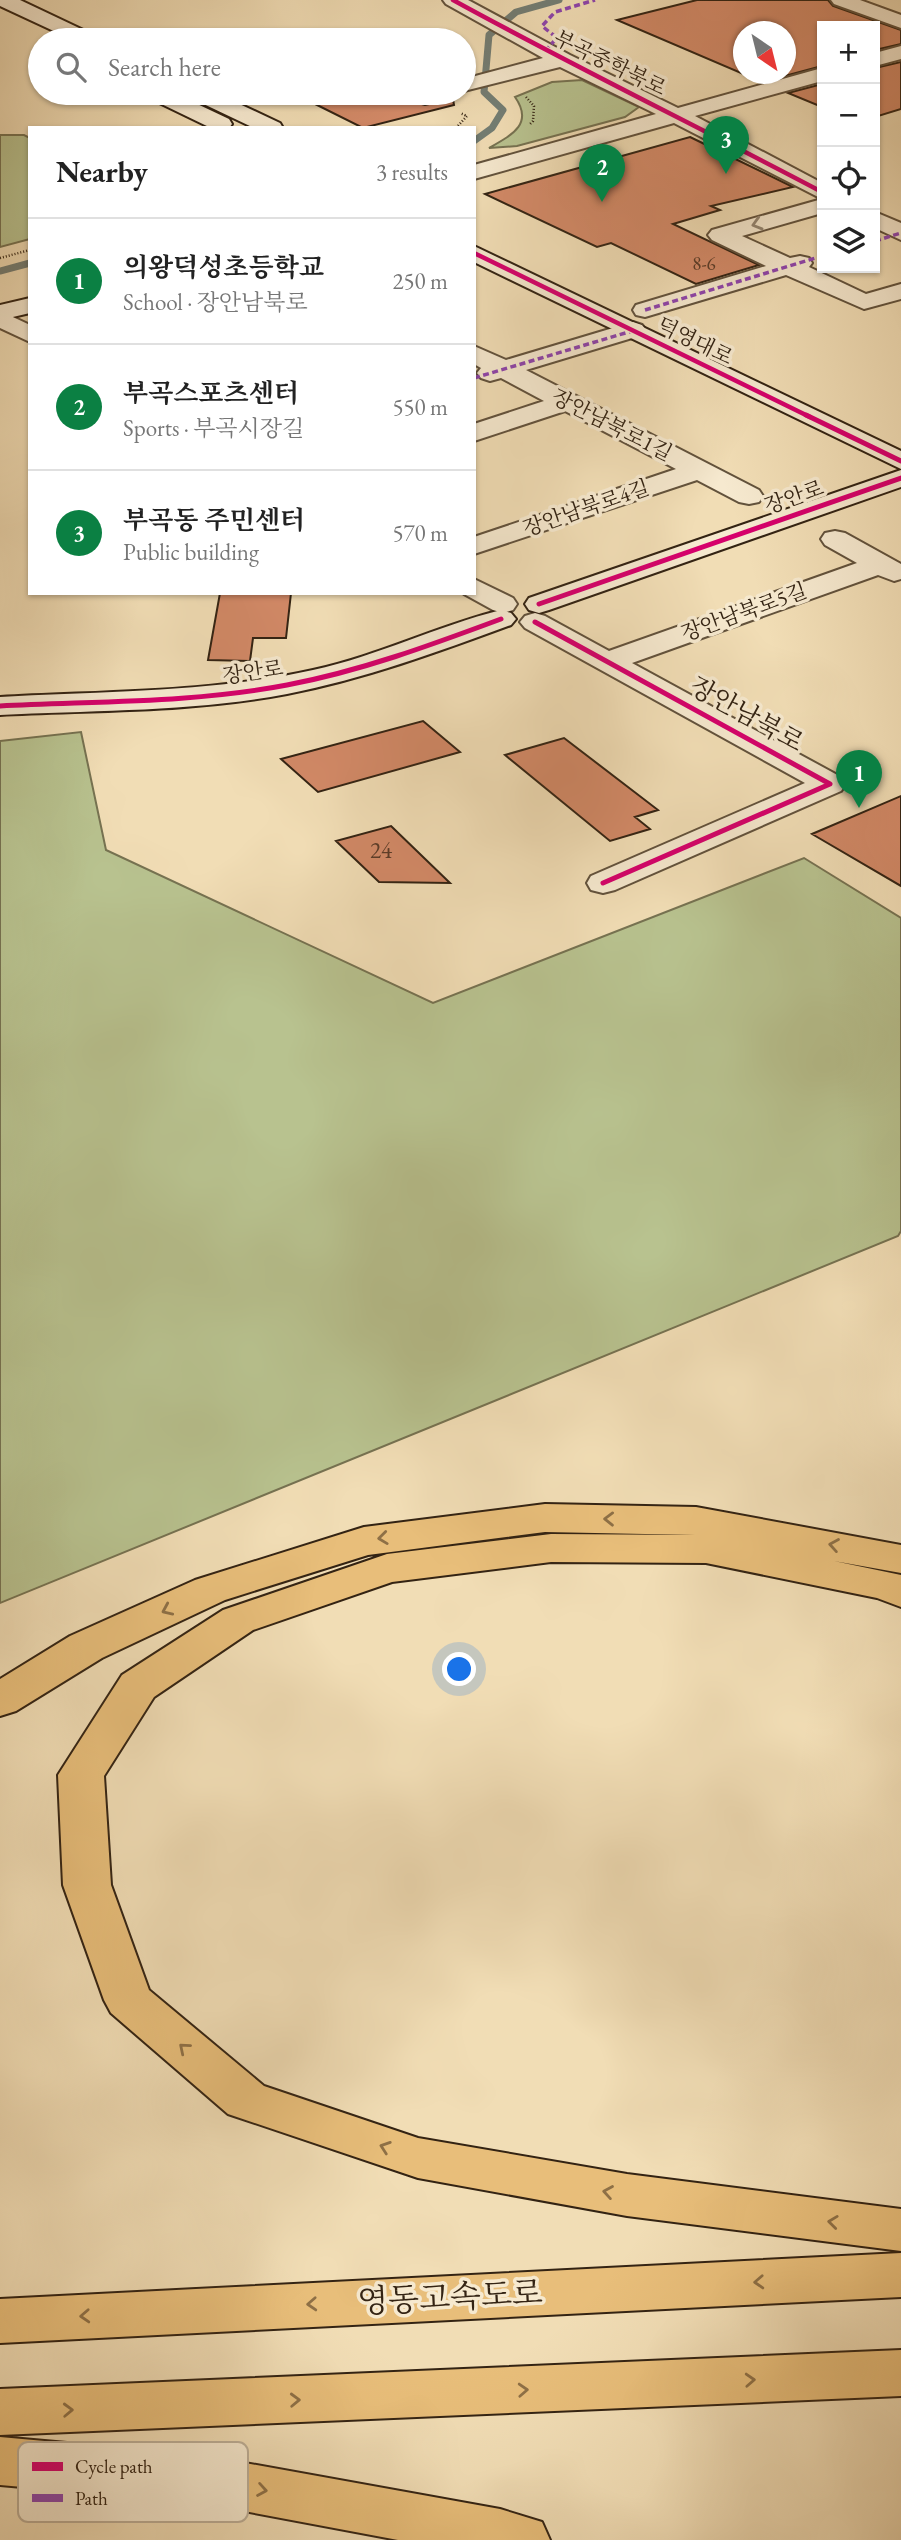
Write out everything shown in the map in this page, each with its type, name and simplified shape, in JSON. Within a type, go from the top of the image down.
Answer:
[{"type":"highway","points":[[0,1700],[86,1647],[210,1590],[364,1541],[545,1518],[696,1521],[901,1559]]},
{"type":"highway","points":[[901,1592],[888,1586],[706,1549],[551,1548],[387,1568],[238,1620],[138,1686],[81,1775],[87,1885],[128,2000],[246,2100],[418,2158],[627,2195],[901,2230]]},
{"type":"highway","name":"영동고속도로","points":[[0,2321],[901,2275]]},
{"type":"highway","points":[[0,2412],[901,2373]]},
{"type":"highway","points":[[0,2461],[18,2463]]},
{"type":"highway","points":[[248,2488],[522,2540]]},
{"type":"street","points":[[4,0],[64,28]]},
{"type":"street","name":"부곡중학북로","points":[[453,0],[529,43],[817,188]]},
{"type":"street","points":[[842,0],[901,22]]},
{"type":"street","points":[[0,16],[28,30]]},
{"type":"street","points":[[880,58],[901,52]]},
{"type":"street","points":[[476,82],[562,60]]},
{"type":"street","points":[[476,171],[817,76]]},
{"type":"street","points":[[181,105],[224,126]]},
{"type":"street","points":[[224,105],[268,126]]},
{"type":"street","points":[[817,207],[720,235],[864,302],[901,291]]},
{"type":"street","points":[[880,222],[901,233]]},
{"type":"street","points":[[880,239],[901,233]]},
{"type":"street","name":"덕영대로","points":[[476,254],[639,320],[901,461]]},
{"type":"street","points":[[476,377],[817,258]]},
{"type":"street","name":"덕영대로","points":[[621,298],[639,320],[679,326]]},
{"type":"street","points":[[0,316],[28,306]]},
{"type":"street","points":[[0,316],[28,334]]},
{"type":"street","name":"장안남북로1길","points":[[476,355],[749,496]]},
{"type":"street","points":[[476,432],[566,402]]},
{"type":"street","name":"장안남북로4길","points":[[476,545],[699,470]]},
{"type":"street","name":"장안로","points":[[537,613],[901,478]]},
{"type":"street","name":"장안남북로5길","points":[[835,539],[891,570]]},
{"type":"street","name":"장안남북로5길","points":[[609,661],[891,570]]},
{"type":"street","points":[[476,589],[502,612],[528,601],[537,613]]},
{"type":"street","name":"장안로","points":[[0,706],[189,698],[285,685],[366,668],[502,612]]},
{"type":"street","name":"장안남북로","points":[[537,613],[609,661],[830,784],[603,883]]},
{"type":"path","points":[[526,129],[533,121],[534,106],[526,96],[588,72]]},
{"type":"path","points":[[0,258],[28,251]]},
{"type":"green space","points":[[582,80],[639,107],[625,117],[517,146],[489,148],[518,128],[522,115],[515,97],[552,82]]},
{"type":"green space","points":[[0,135],[24,135],[28,137],[28,240],[0,247]]},
{"type":"green space","points":[[81,732],[106,850],[433,1003],[804,858],[901,918],[901,1231],[898,1236],[0,1603],[0,741]]},
{"type":"building","points":[[697,0],[828,0],[833,6],[876,21],[817,21],[817,67],[796,73],[796,21],[733,21],[733,70],[617,20]]},
{"type":"building","points":[[880,23],[901,30],[901,44],[880,49]]},
{"type":"building","points":[[901,62],[901,109],[880,115],[880,84],[880,67]]},
{"type":"building","points":[[817,85],[817,105],[788,93]]},
{"type":"building","points":[[317,105],[454,105],[371,126],[359,126]]},
{"type":"building","points":[[690,137],[793,187],[711,206],[720,210],[673,224],[759,265],[696,284],[611,243],[597,247],[485,194]]},
{"type":"building","points":[[220,595],[291,595],[286,638],[253,638],[250,661],[208,660]]},
{"type":"building","points":[[423,721],[460,752],[318,792],[281,759]]},
{"type":"building","points":[[564,738],[658,810],[635,817],[650,829],[610,841],[505,755]]},
{"type":"building","points":[[901,796],[901,886],[812,834]]},
{"type":"building","points":[[391,826],[450,883],[379,882],[336,841]]},
{"type":"waterway","points":[[476,140],[492,128],[503,110],[484,92],[489,35],[516,12],[559,0]]},
{"type":"waterway","points":[[0,271],[28,264]]},
{"type":"marked path","points":[[545,51],[557,38],[542,26],[555,12],[595,0]]},
{"type":"marked path","points":[[880,239],[901,233]]},
{"type":"marked path","points":[[645,310],[817,258]]},
{"type":"marked path","points":[[476,377],[632,331]]},
{"type":"cycle path","points":[[453,0],[562,60],[676,115],[817,189]]},
{"type":"cycle path","points":[[476,254],[901,461]]},
{"type":"cycle path","points":[[539,604],[901,478]]},
{"type":"cycle path","points":[[0,706],[180,698],[287,685],[369,665],[501,619]]},
{"type":"cycle path","points":[[535,622],[830,784],[603,883]]},
{"type":"place","name":"부곡동 주민센터","points":[[726,174]]},
{"type":"place","name":"부곡스포츠센터","points":[[602,202]]},
{"type":"place","name":"의왕덕성초등학교","points":[[859,808]]}]
